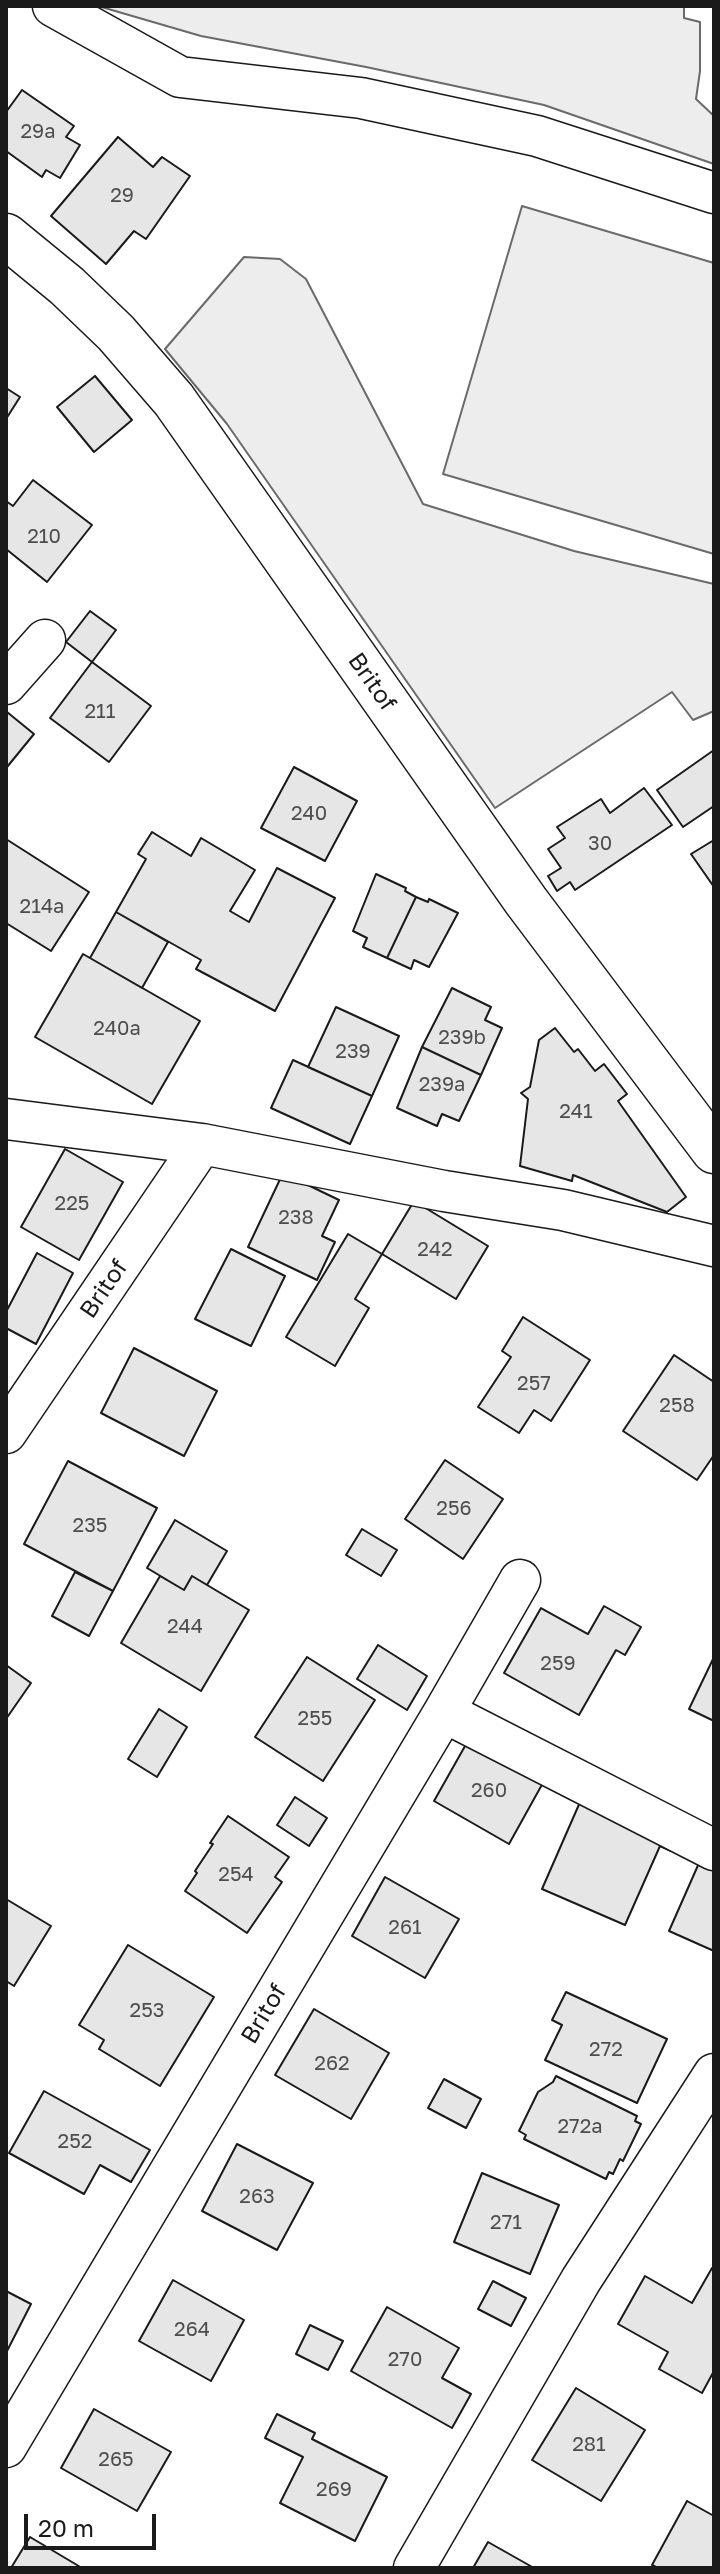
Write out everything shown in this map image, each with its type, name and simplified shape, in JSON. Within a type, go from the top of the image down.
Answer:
[{"type":"street","points":[[53,6],[180,77],[361,98],[537,136],[714,193]]},
{"type":"street","name":"Britof","points":[[6,236],[67,286],[116,333],[174,400],[526,901],[714,1151]]},
{"type":"street","points":[[6,684],[45,640]]},
{"type":"street","points":[[6,1119],[202,1144],[444,1191],[563,1210],[714,1246]]},
{"type":"street","name":"Britof","points":[[6,1433],[202,1144]]},
{"type":"street","name":"Britof","points":[[6,2447],[520,1580]]},
{"type":"street","points":[[444,1712],[714,1850]]},
{"type":"street","points":[[414,2568],[581,2280],[714,2074]]},
{"type":"shaded area","points":[[98,6],[684,6],[684,18],[700,22],[700,71],[696,99],[714,116],[714,164],[544,105],[201,36]]},
{"type":"shaded area","points":[[522,206],[714,263],[714,554],[443,474]]},
{"type":"shaded area","points":[[244,257],[280,259],[306,279],[423,504],[574,551],[714,584],[714,711],[693,720],[672,692],[495,808],[227,424],[165,349]]},
{"type":"building","points":[[22,90],[74,126],[66,137],[80,145],[60,178],[46,170],[42,177],[6,151],[6,112]]},
{"type":"building","points":[[118,137],[153,167],[162,157],[190,176],[146,239],[134,231],[106,264],[51,216]]},
{"type":"building","points":[[95,376],[132,420],[94,452],[57,407]]},
{"type":"building","points":[[6,388],[20,397],[6,419]]},
{"type":"building","points":[[33,480],[92,525],[47,582],[6,549],[6,501],[13,506]]},
{"type":"building","points":[[90,611],[116,630],[92,662],[66,642]]},
{"type":"building","points":[[92,662],[151,706],[109,762],[50,718]]},
{"type":"building","points":[[7,712],[34,734],[7,767],[6,766]]},
{"type":"building","points":[[714,750],[714,806],[683,827],[657,790]]},
{"type":"building","points":[[294,767],[357,801],[325,861],[261,828]]},
{"type":"building","points":[[644,788],[672,825],[575,890],[570,882],[557,891],[548,876],[561,868],[548,849],[565,838],[557,827],[601,799],[610,813]]},
{"type":"building","points":[[152,832],[191,856],[201,838],[255,870],[230,911],[249,922],[277,868],[335,898],[275,1011],[196,969],[201,960],[116,912],[146,859],[138,854]]},
{"type":"building","points":[[6,839],[89,892],[51,951],[6,923]]},
{"type":"building","points":[[714,840],[714,887],[691,854]]},
{"type":"building","points":[[376,874],[406,888],[405,891],[416,897],[387,958],[363,947],[367,938],[353,931]]},
{"type":"building","points":[[416,897],[428,902],[429,899],[458,913],[429,967],[414,960],[411,969],[387,958]]},
{"type":"building","points":[[116,912],[168,942],[142,988],[90,958]]},
{"type":"building","points":[[83,954],[200,1021],[152,1104],[35,1037]]},
{"type":"building","points":[[452,988],[491,1007],[485,1020],[502,1028],[481,1075],[422,1047]]},
{"type":"building","points":[[336,1007],[399,1036],[372,1096],[308,1067]]},
{"type":"building","points":[[555,1028],[574,1052],[578,1049],[595,1071],[604,1064],[627,1094],[618,1101],[686,1197],[667,1212],[573,1175],[572,1181],[520,1166],[528,1099],[521,1093],[530,1087],[539,1040]]},
{"type":"building","points":[[422,1047],[481,1075],[459,1121],[442,1114],[437,1126],[397,1108]]},
{"type":"building","points":[[293,1060],[372,1096],[350,1144],[271,1108]]},
{"type":"building","points":[[65,1149],[123,1182],[79,1260],[21,1227]]},
{"type":"building","points":[[283,1173],[339,1200],[322,1236],[335,1242],[317,1280],[248,1247]]},
{"type":"building","points":[[414,1201],[488,1246],[456,1299],[382,1254]]},
{"type":"building","points":[[348,1234],[382,1254],[355,1299],[369,1308],[335,1366],[286,1337]]},
{"type":"building","points":[[231,1249],[285,1276],[251,1346],[195,1319]]},
{"type":"building","points":[[37,1253],[73,1273],[36,1344],[6,1328],[6,1312]]},
{"type":"building","points":[[523,1317],[590,1360],[551,1421],[534,1410],[519,1433],[478,1407],[511,1357],[502,1351]]},
{"type":"building","points":[[134,1348],[217,1391],[184,1456],[101,1413]]},
{"type":"building","points":[[674,1355],[714,1382],[714,1455],[697,1480],[623,1431]]},
{"type":"building","points":[[445,1460],[503,1499],[463,1559],[405,1519]]},
{"type":"building","points":[[68,1461],[157,1508],[113,1591],[24,1544]]},
{"type":"building","points":[[175,1520],[227,1551],[207,1585],[192,1576],[184,1590],[147,1568]]},
{"type":"building","points":[[362,1529],[397,1550],[381,1576],[346,1555]]},
{"type":"building","points":[[75,1572],[113,1591],[89,1636],[52,1616]]},
{"type":"building","points":[[160,1576],[184,1590],[192,1576],[249,1610],[201,1691],[121,1643]]},
{"type":"building","points":[[604,1606],[641,1627],[625,1655],[616,1650],[579,1715],[504,1673],[541,1608],[588,1634]]},
{"type":"building","points":[[378,1645],[427,1676],[407,1710],[357,1679]]},
{"type":"building","points":[[307,1657],[375,1700],[323,1781],[255,1737]]},
{"type":"building","points":[[714,1657],[714,1721],[689,1709]]},
{"type":"building","points":[[6,1665],[31,1683],[6,1719]]},
{"type":"building","points":[[159,1709],[187,1727],[157,1777],[128,1759]]},
{"type":"building","points":[[469,1739],[544,1781],[509,1844],[434,1801]]},
{"type":"building","points":[[591,1777],[685,1819],[671,1851],[660,1846],[625,1925],[542,1889]]},
{"type":"building","points":[[295,1797],[327,1818],[309,1846],[277,1825]]},
{"type":"building","points":[[228,1816],[289,1857],[275,1877],[282,1882],[247,1933],[185,1891]]},
{"type":"building","points":[[703,1854],[714,1859],[714,1951],[669,1931]]},
{"type":"building","points":[[385,1877],[459,1919],[425,1978],[352,1936]]},
{"type":"building","points":[[6,1899],[51,1926],[14,1986],[6,1981]]},
{"type":"building","points":[[128,1945],[214,1997],[160,2086],[99,2049],[104,2040],[79,2025]]},
{"type":"building","points":[[566,1992],[667,2039],[637,2103],[545,2060],[562,2025],[552,2020]]},
{"type":"building","points":[[314,2009],[389,2053],[351,2119],[275,2075]]},
{"type":"building","points":[[556,2076],[637,2116],[635,2121],[641,2124],[623,2161],[620,2159],[613,2174],[609,2172],[606,2179],[524,2139],[526,2135],[519,2131],[538,2092],[553,2082]]},
{"type":"building","points":[[444,2079],[481,2099],[466,2128],[428,2108]]},
{"type":"building","points":[[44,2091],[150,2150],[131,2182],[100,2165],[84,2194],[9,2153]]},
{"type":"building","points":[[237,2144],[313,2183],[277,2250],[202,2211]]},
{"type":"building","points":[[482,2173],[559,2205],[530,2274],[454,2242]]},
{"type":"building","points":[[712,2268],[714,2371],[702,2393],[659,2369],[668,2352],[618,2324],[645,2276],[692,2303]]},
{"type":"building","points":[[173,2280],[244,2320],[211,2381],[139,2341]]},
{"type":"building","points":[[493,2281],[526,2298],[511,2326],[478,2309]]},
{"type":"building","points":[[6,2291],[31,2304],[6,2353]]},
{"type":"building","points":[[387,2307],[459,2348],[442,2378],[471,2394],[452,2428],[351,2371]]},
{"type":"building","points":[[310,2325],[343,2341],[328,2370],[296,2354]]},
{"type":"building","points":[[576,2388],[645,2430],[601,2501],[532,2460]]},
{"type":"building","points":[[94,2409],[171,2452],[137,2511],[61,2468]]},
{"type":"building","points":[[277,2414],[315,2433],[312,2439],[387,2477],[355,2541],[280,2503],[303,2457],[265,2438]]},
{"type":"building","points":[[687,2501],[714,2516],[714,2568],[658,2568],[652,2565]]},
{"type":"building","points":[[30,2537],[82,2568],[11,2568]]},
{"type":"building","points":[[488,2542],[534,2568],[473,2568]]}]
